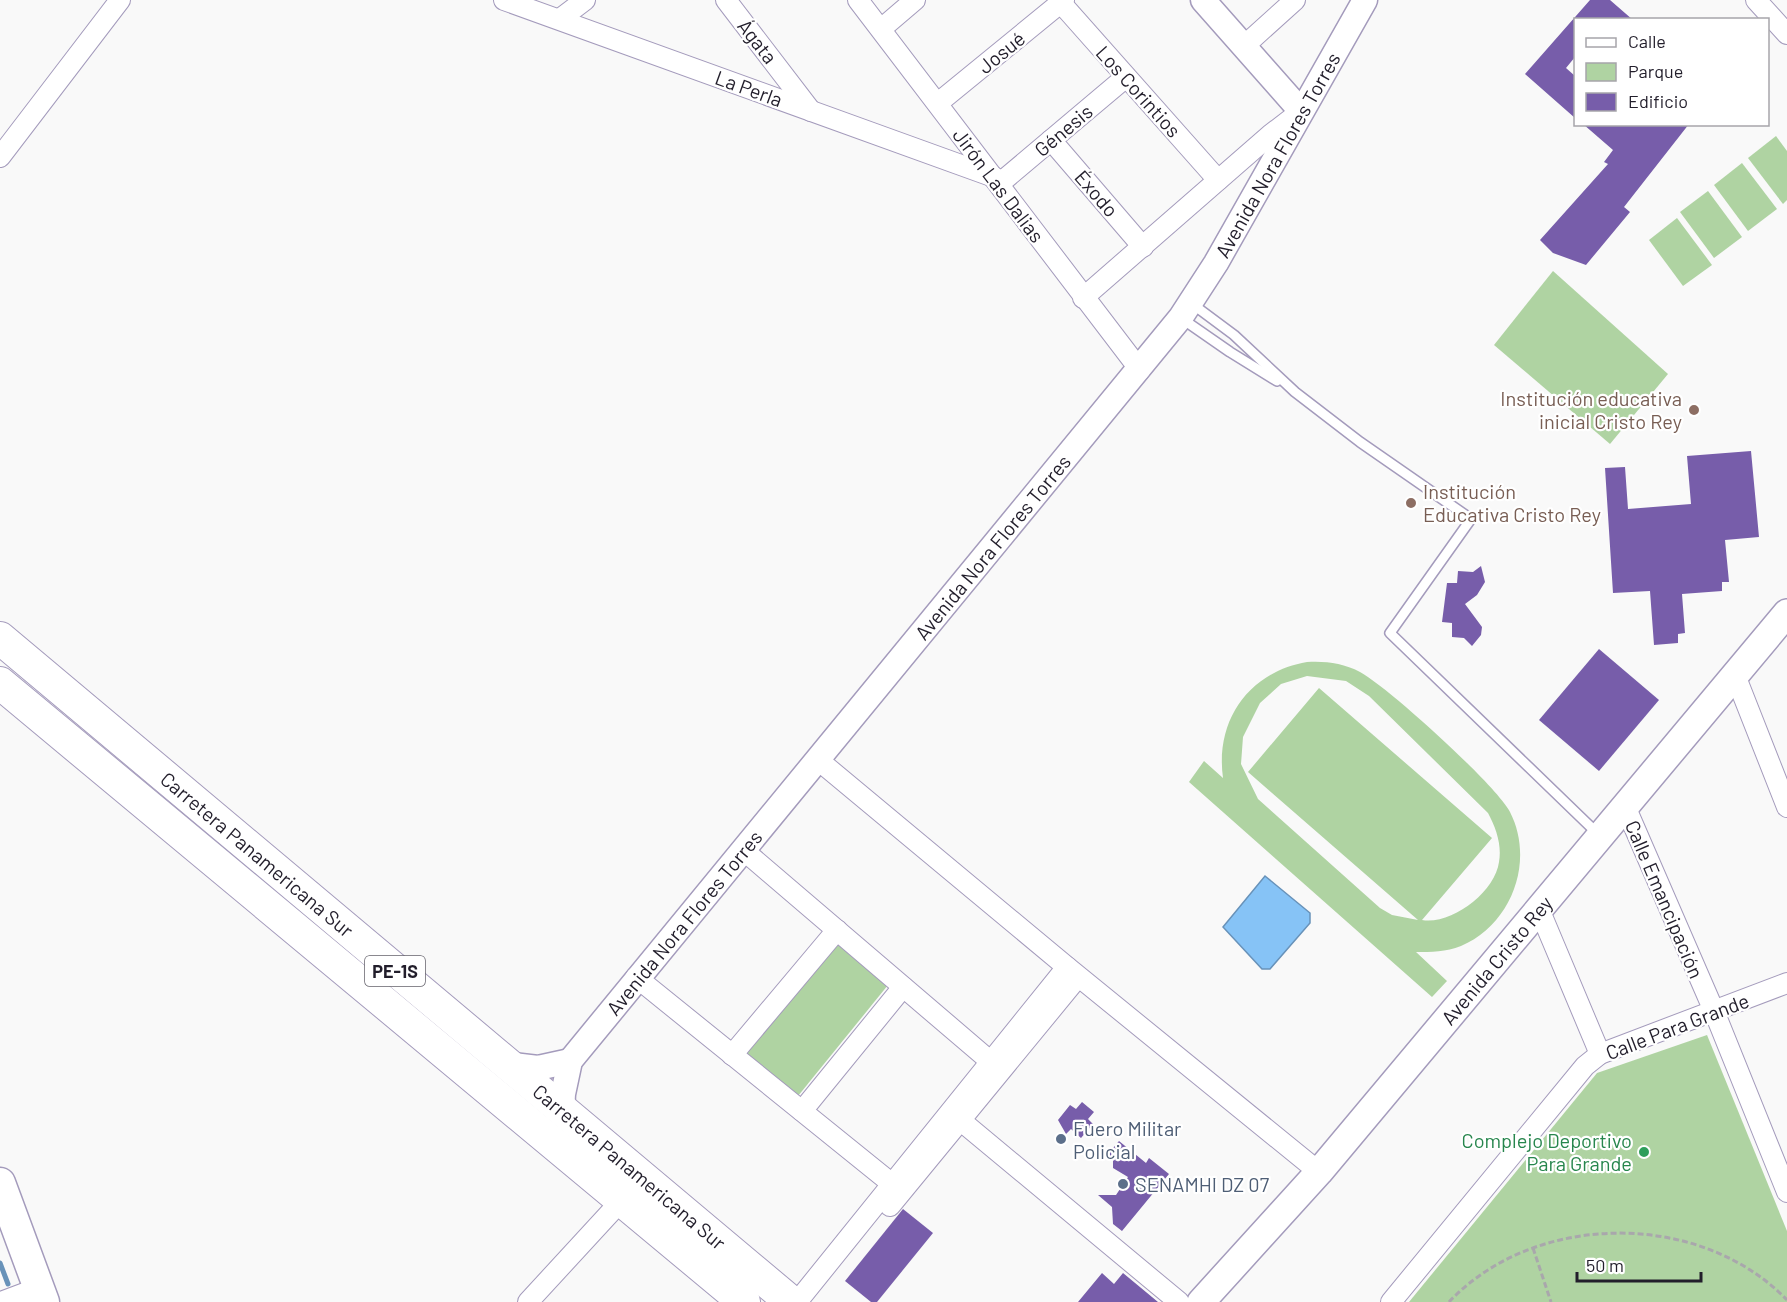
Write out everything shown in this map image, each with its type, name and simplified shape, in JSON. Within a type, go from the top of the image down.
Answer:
[{"type":"highway","name":"Carretera Panamericana Sur","points":[[0,638],[791,1302]]},
{"type":"highway","name":"Carretera Panamericana Sur","points":[[0,683],[744,1302]]},
{"type":"highway","points":[[435,1046],[456,1023]]},
{"type":"main road","name":"Avenida Cristo Rey","points":[[1201,1302],[1320,1172],[1787,613]]},
{"type":"main road","points":[[0,1183],[41,1295]]},
{"type":"street","points":[[0,157],[120,0]]},
{"type":"street","name":"La Perla","points":[[504,0],[997,180]]},
{"type":"street","points":[[560,19],[585,0]]},
{"type":"street","name":"Ágata","points":[[726,0],[811,111]]},
{"type":"street","name":"Jirón Las Dalias","points":[[858,0],[1140,370]]},
{"type":"street","points":[[881,29],[915,0]]},
{"type":"street","points":[[1083,298],[1301,111],[1203,0]]},
{"type":"street","points":[[1243,47],[1295,0]]},
{"type":"street","name":"Avenida Nora Flores Torres","points":[[562,1112],[563,1094],[570,1061],[636,977],[1140,370],[1186,310],[1365,0]]},
{"type":"street","name":"Los Corintios","points":[[1062,2],[1218,180]]},
{"type":"street","name":"Josué","points":[[938,104],[1062,2]]},
{"type":"street","points":[[1760,2],[1787,34]]},
{"type":"street","name":"Génesis","points":[[997,180],[1051,140],[1126,77]]},
{"type":"street","name":"Éxodo","points":[[1051,140],[1143,247]]},
{"type":"street","points":[[1735,675],[1787,807]]},
{"type":"street","points":[[818,759],[1072,972],[1320,1172]]},
{"type":"street","name":"Calle Emancipación","points":[[1625,806],[1714,1011],[1787,1192]]},
{"type":"street","points":[[742,849],[990,1061]]},
{"type":"street","points":[[1539,909],[1600,1054]]},
{"type":"street","points":[[732,1055],[837,930]]},
{"type":"street","points":[[797,1302],[990,1061],[1072,972]]},
{"type":"street","points":[[809,1302],[960,1120],[1072,972]]},
{"type":"street","points":[[636,977],[891,1183]]},
{"type":"street","name":"Calle Para Grande","points":[[1391,1302],[1585,1066],[1600,1054],[1787,983]]},
{"type":"street","points":[[802,1112],[903,987]]},
{"type":"street","points":[[505,1064],[538,1068],[570,1061]]},
{"type":"street","points":[[960,1120],[1179,1302]]},
{"type":"street","points":[[528,1302],[621,1201]]},
{"type":"street","points":[[1,1302],[41,1295]]},
{"type":"lane","points":[[1186,310],[1230,352],[1295,392]]},
{"type":"lane","points":[[1186,310],[1234,335],[1295,392],[1360,442],[1471,519],[1390,633],[1600,836]]},
{"type":"path","points":[[1449,1302],[1480,1276],[1533,1248],[1588,1235],[1620,1232],[1670,1237],[1738,1263],[1758,1275],[1787,1300]]},
{"type":"path","points":[[1533,1248],[1551,1302]]},
{"type":"green space","points":[[1776,136],[1787,151],[1787,200],[1783,204],[1748,158]]},
{"type":"green space","points":[[1742,163],[1777,209],[1748,231],[1714,185]]},
{"type":"green space","points":[[1708,191],[1742,237],[1714,258],[1680,212]]},
{"type":"green space","points":[[1677,218],[1712,265],[1683,286],[1649,240]]},
{"type":"green space","points":[[1553,271],[1668,374],[1610,444],[1494,345]]},
{"type":"green space","points":[[1307,662],[1334,663],[1354,669],[1374,681],[1464,760],[1501,799],[1510,812],[1517,831],[1520,851],[1519,870],[1514,889],[1506,907],[1494,923],[1479,936],[1450,949],[1416,952],[1447,981],[1432,997],[1189,782],[1204,761],[1223,778],[1222,757],[1225,737],[1231,718],[1240,702],[1268,676],[1286,667]],"holes":[[[1307,676],[1346,681],[1369,696],[1488,813],[1491,819],[1500,849],[1496,873],[1481,895],[1458,912],[1434,920],[1422,920],[1492,838],[1319,688],[1248,772],[1418,920],[1392,915],[1380,908],[1258,799],[1241,764],[1243,737],[1260,703],[1281,684]]]},
{"type":"green space","points":[[836,943],[888,985],[798,1096],[744,1053]]},
{"type":"green space","name":"Complejo Deportivo Para Grande","points":[[1707,1035],[1787,1231],[1787,1302],[1409,1302],[1597,1073]]},
{"type":"water","points":[[1265,876],[1310,913],[1310,923],[1270,969],[1262,969],[1223,927]]},
{"type":"building","points":[[1590,0],[1610,0],[1631,18],[1574,18]]},
{"type":"building","points":[[1574,18],[1574,58],[1566,68],[1574,75],[1574,117],[1525,74]]},
{"type":"building","points":[[1585,126],[1687,126],[1624,207],[1630,212],[1586,265],[1553,253],[1540,240],[1608,164],[1604,162],[1613,150]]},
{"type":"building","points":[[1751,451],[1759,537],[1725,540],[1729,582],[1722,582],[1722,591],[1682,594],[1685,633],[1678,634],[1678,643],[1654,645],[1650,591],[1613,593],[1605,468],[1625,467],[1628,509],[1691,504],[1687,456]]},
{"type":"building","points":[[1481,566],[1485,582],[1477,595],[1465,604],[1482,627],[1481,635],[1472,646],[1464,638],[1452,637],[1452,623],[1442,622],[1447,583],[1457,583],[1458,571],[1473,572]]},
{"type":"building","points":[[1599,649],[1659,700],[1599,771],[1539,720]]},
{"type":"building","points":[[1082,1102],[1094,1112],[1088,1119],[1093,1124],[1081,1138],[1071,1129],[1066,1134],[1058,1120],[1070,1105],[1076,1109]]},
{"type":"building","points":[[1119,1141],[1146,1163],[1149,1158],[1169,1174],[1122,1231],[1113,1224],[1112,1207],[1098,1195],[1116,1195],[1128,1177],[1113,1168],[1113,1160],[1107,1155]]},
{"type":"building","points":[[903,1209],[933,1233],[877,1302],[871,1302],[845,1281]]},
{"type":"building","points":[[1102,1273],[1114,1284],[1123,1273],[1158,1302],[1078,1302]]},
{"type":"waterway","points":[[0,1263],[8,1284]]},
{"type":"place","name":"Institución educativa inicial Cristo Rey","points":[[1694,410]]},
{"type":"place","name":"Institución Educativa Cristo Rey","points":[[1411,503]]},
{"type":"place","name":"Fuero Militar Policial","points":[[1061,1139]]},
{"type":"place","name":"Complejo Deportivo Para Grande","points":[[1644,1152]]},
{"type":"place","name":"SENAMHI DZ 07","points":[[1123,1184]]}]
